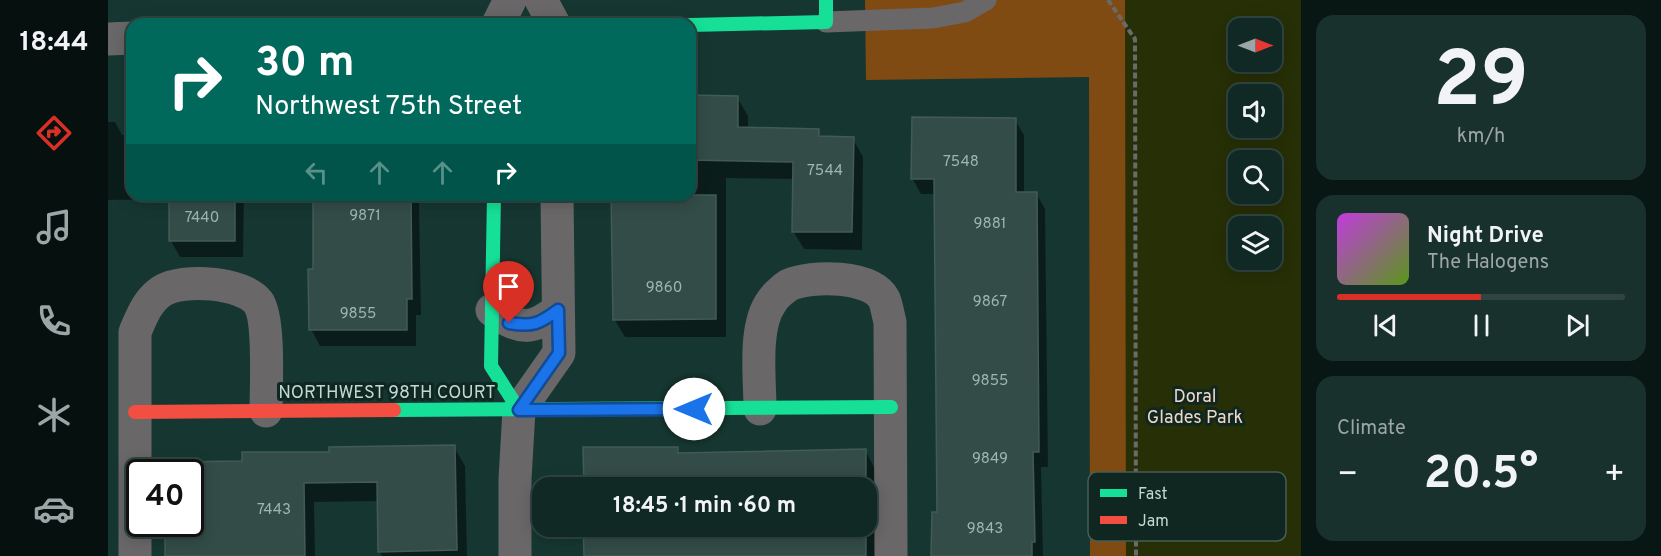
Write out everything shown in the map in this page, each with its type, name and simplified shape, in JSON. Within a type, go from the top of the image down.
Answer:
[{"type":"street","points":[[501,18],[510,0]]},
{"type":"street","points":[[541,0],[551,18]]},
{"type":"street","points":[[696,25],[826,22],[826,0]]},
{"type":"street","points":[[108,39],[126,38]]},
{"type":"street","points":[[494,201],[491,366],[519,410]]},
{"type":"street","points":[[514,556],[514,479],[519,410],[559,353],[557,201]]},
{"type":"street","points":[[760,409],[760,327],[772,301],[789,285],[816,279],[849,280],[871,288],[884,298],[890,322],[891,556]]},
{"type":"street","points":[[135,556],[135,332],[146,305],[164,290],[191,284],[224,284],[246,293],[259,303],[265,326],[266,411]]},
{"type":"street","points":[[492,310],[509,323],[528,326],[542,322],[558,310]]},
{"type":"street","name":"NORTHWEST 98TH COURT","points":[[135,412],[891,407]]},
{"type":"lane","points":[[826,22],[933,18],[965,12],[986,0]]},
{"type":"path","points":[[1108,0],[1135,39],[1136,472]]},
{"type":"path","points":[[1136,541],[1136,556]]},
{"type":"green space","name":"Doral Glades Park","points":[[865,0],[1301,0],[1301,556],[1090,556],[1090,541],[1286,541],[1286,472],[1090,472],[1089,77],[866,80]]},
{"type":"shaded area","points":[[1125,0],[1301,0],[1301,556],[1126,556],[1126,541],[1286,541],[1286,472],[1126,472]]},
{"type":"building","points":[[696,95],[738,96],[738,127],[819,129],[819,136],[854,137],[852,232],[792,232],[793,162],[696,160]]},
{"type":"building","points":[[912,117],[1016,118],[1016,192],[1037,192],[1039,452],[1033,452],[1035,542],[1032,542],[1032,556],[931,556],[932,512],[937,512],[934,179],[911,179]]},
{"type":"building","points":[[696,195],[716,195],[716,319],[613,320],[611,201],[696,201]]},
{"type":"building","points":[[169,201],[235,201],[235,241],[169,241]]},
{"type":"building","points":[[313,201],[411,201],[412,299],[407,299],[407,330],[309,330],[308,269],[313,269]]},
{"type":"building","points":[[455,445],[457,550],[378,552],[377,482],[304,483],[305,556],[165,556],[165,537],[204,537],[204,461],[242,461],[242,452],[329,452],[329,447]]},
{"type":"building","points":[[583,447],[678,447],[678,453],[866,449],[866,477],[584,477]]},
{"type":"building","points":[[583,537],[866,537],[866,556],[584,556]]},
{"type":"traffic: fast","points":[[696,25],[826,22],[826,0]]},
{"type":"traffic: fast","points":[[494,201],[491,366],[519,410]]},
{"type":"traffic: fast","points":[[394,410],[891,407]]},
{"type":"traffic: jam","points":[[135,412],[394,410]]},
{"type":"route","points":[[509,323],[528,326],[542,322],[558,310],[559,353],[519,410],[694,409]]}]
